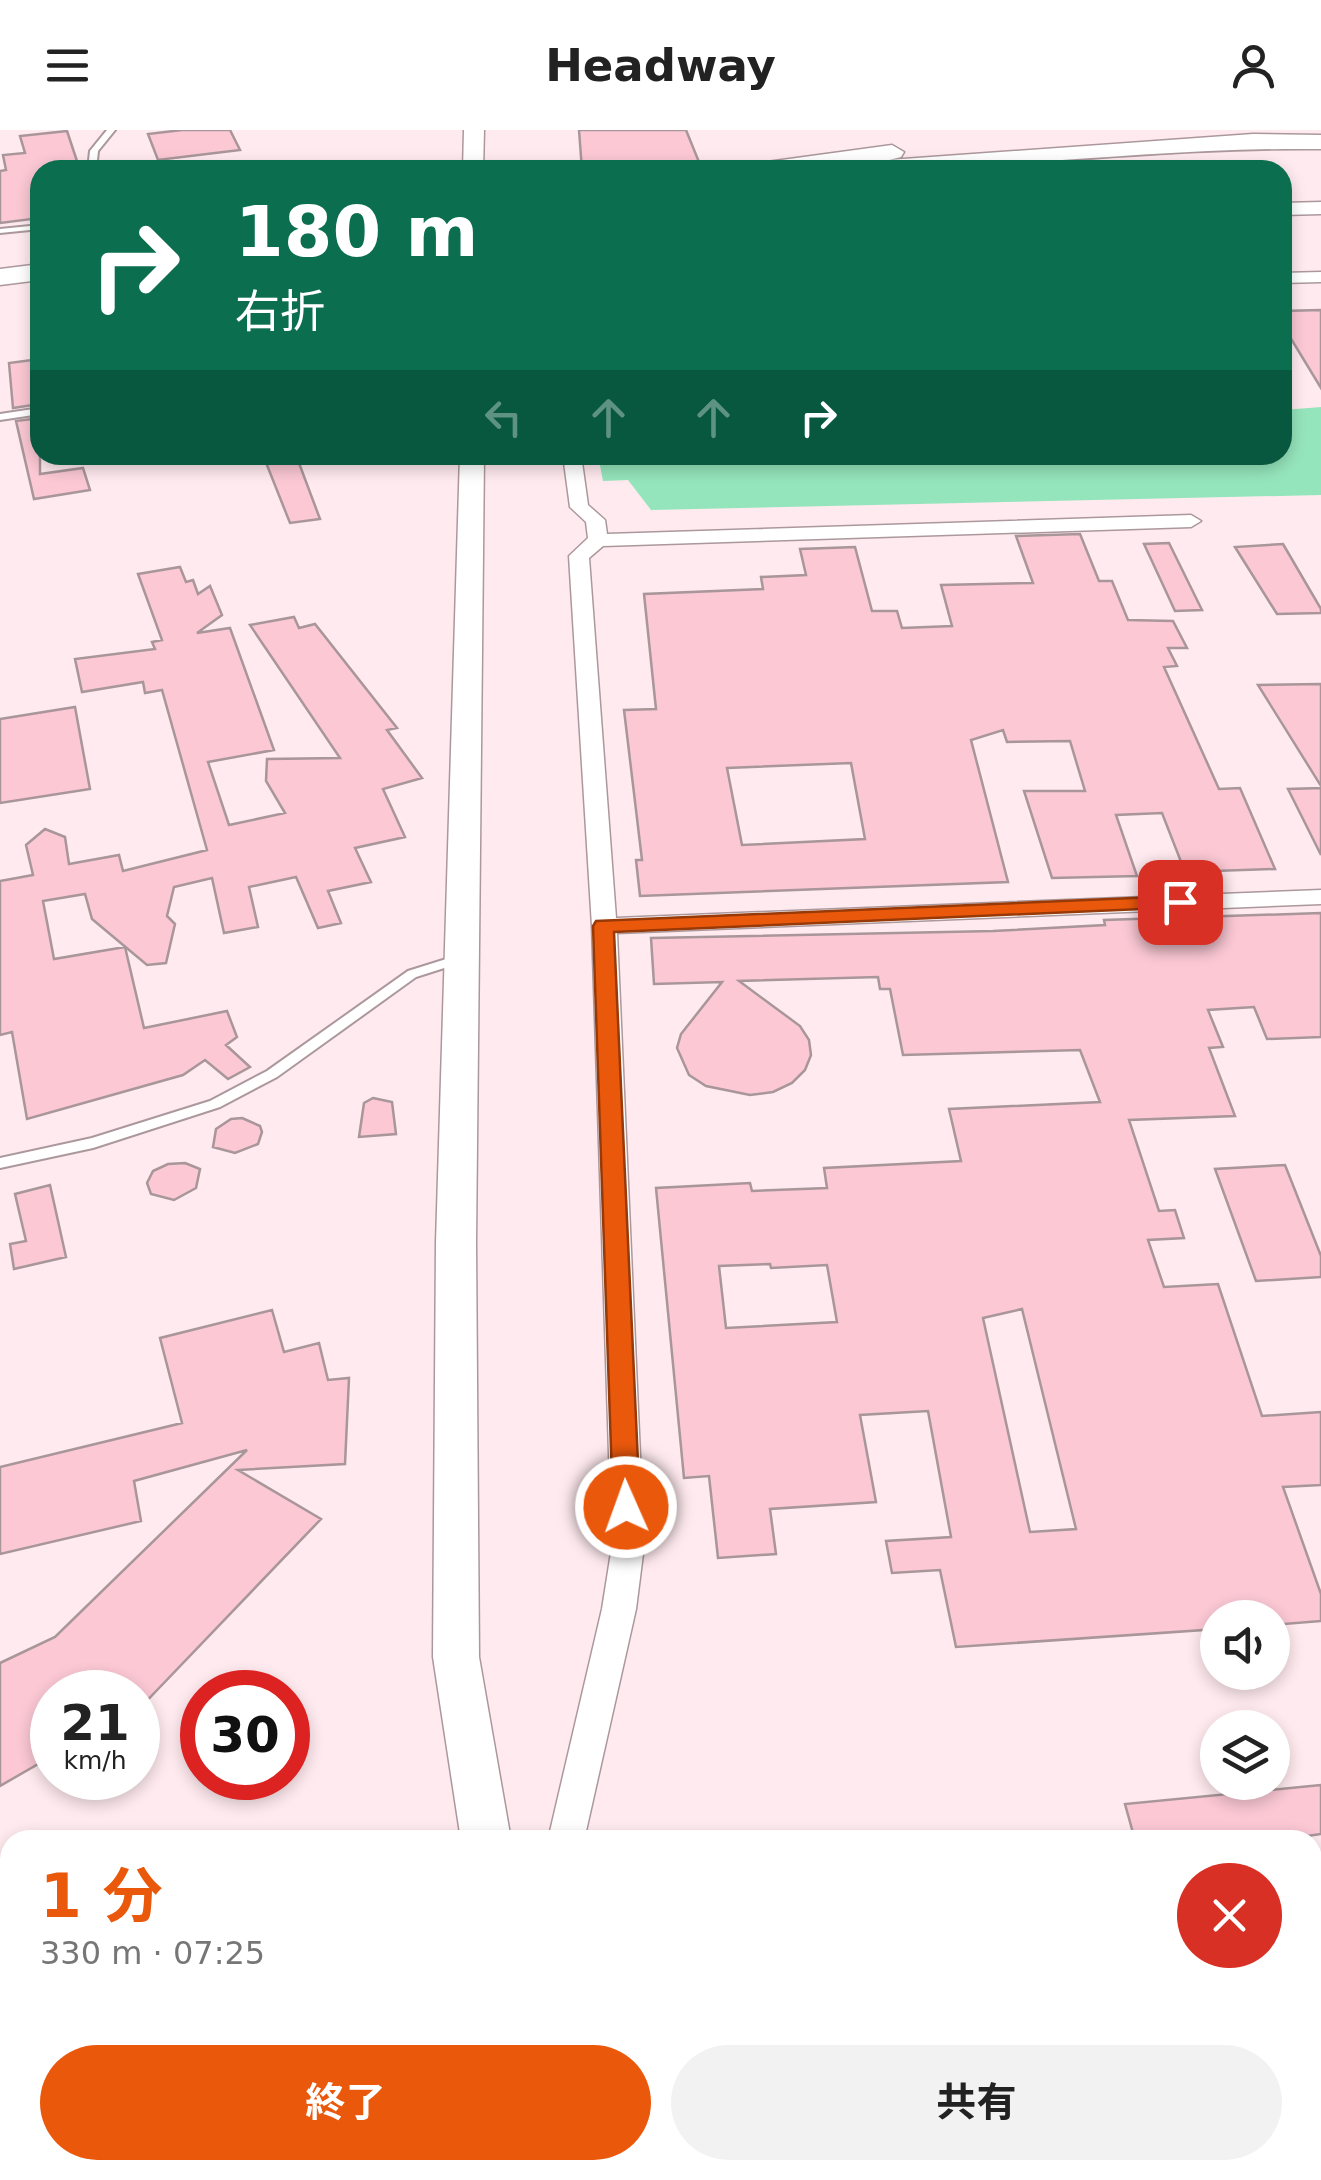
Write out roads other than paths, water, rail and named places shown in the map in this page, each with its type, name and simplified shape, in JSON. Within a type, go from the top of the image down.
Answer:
[{"type":"highway","points":[[1052,130],[1139,130]]},
{"type":"highway","points":[[928,160],[1238,130]]},
{"type":"highway","points":[[838,160],[948,139]]},
{"type":"highway","points":[[977,160],[1095,150],[1321,142]]},
{"type":"highway","points":[[0,277],[30,273]]},
{"type":"street","points":[[473,160],[474,130]]},
{"type":"street","points":[[1292,209],[1321,208]]},
{"type":"street","points":[[1292,278],[1321,277]]},
{"type":"street","points":[[472,465],[456,1242],[456,1656],[484,1830]]},
{"type":"street","points":[[573,465],[579,506],[594,520],[598,540]]},
{"type":"street","points":[[568,1830],[619,1609],[628,1546],[604,926],[580,556],[598,540],[1191,521]]},
{"type":"street","points":[[604,926],[1321,897]]},
{"type":"lane","points":[[93,160],[94,151],[111,130]]},
{"type":"lane","points":[[0,231],[30,228]]},
{"type":"lane","points":[[0,417],[30,412]]},
{"type":"lane","points":[[0,1164],[93,1144],[214,1104],[272,1074],[412,974],[462,958]]}]
